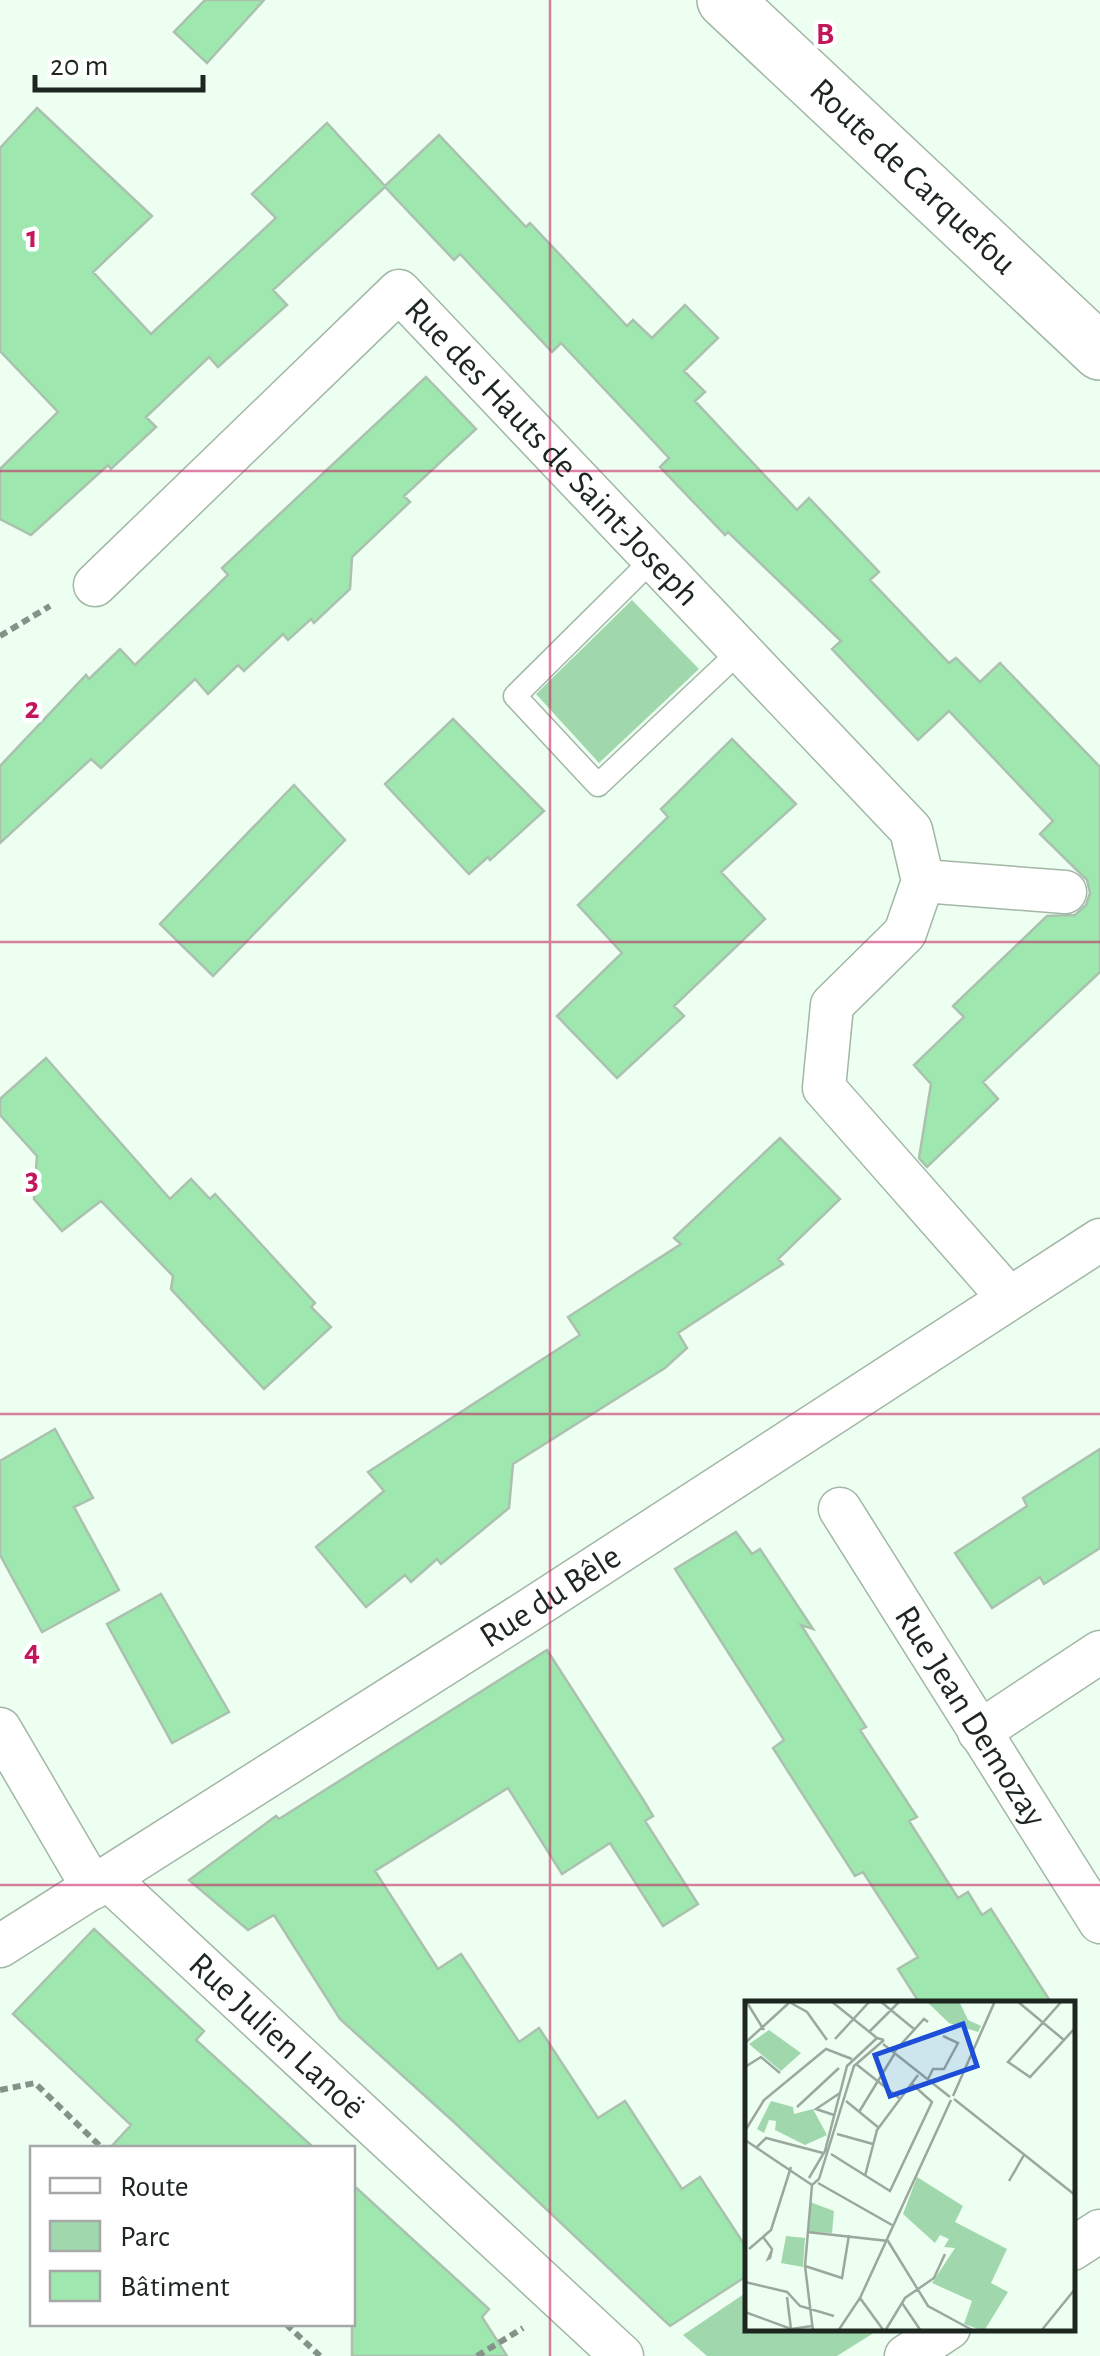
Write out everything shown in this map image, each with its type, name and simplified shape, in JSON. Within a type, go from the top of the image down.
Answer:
[{"type":"main road","name":"Route de Carquefou","points":[[725,0],[1100,352]]},
{"type":"street","name":"Rue des Hauts de Saint-Joseph","points":[[95,585],[400,291],[911,830],[922,881]]},
{"type":"street","points":[[1009,1298],[824,1088],[832,1005],[904,934],[922,881],[1065,892]]},
{"type":"street","name":"Rue du Bêle","points":[[0,1946],[525,1613],[1100,1240]]},
{"type":"street","name":"Rue Jean Demozay","points":[[840,1508],[1100,1922]]},
{"type":"street","points":[[979,1732],[1100,1652]]},
{"type":"street","name":"Rue Julien Lanoë","points":[[0,1729],[100,1883],[622,2356]]},
{"type":"street","points":[[1075,2247],[1100,2231]]},
{"type":"street","points":[[906,2356],[944,2331]]},
{"type":"lane","points":[[653,558],[514,696],[598,785],[741,650]]},
{"type":"path","points":[[0,636],[95,585]]},
{"type":"path","points":[[0,2090],[35,2083],[100,2146]]},
{"type":"path","points":[[288,2326],[320,2356]]},
{"type":"green space","points":[[632,600],[699,669],[599,763],[536,694]]},
{"type":"green space","points":[[745,2293],[745,2331],[877,2331],[837,2356],[707,2356],[683,2335]]},
{"type":"building","points":[[205,0],[264,0],[207,63],[174,32]]},
{"type":"building","points":[[37,108],[152,216],[93,272],[151,334],[276,218],[252,194],[327,123],[385,186],[439,135],[526,227],[530,223],[627,326],[633,320],[652,338],[685,305],[718,338],[684,371],[705,392],[695,401],[797,510],[809,498],[879,572],[870,580],[949,663],[956,658],[980,682],[1000,663],[1100,767],[1100,972],[983,1082],[998,1099],[927,1167],[919,1158],[931,1084],[914,1065],[964,1017],[953,1006],[1047,916],[1075,915],[1086,905],[1090,893],[1087,880],[1040,834],[1053,821],[949,711],[918,740],[832,649],[841,641],[728,532],[725,535],[660,467],[669,458],[561,343],[552,352],[460,254],[454,260],[385,187],[273,290],[287,305],[218,367],[209,357],[146,417],[156,427],[111,469],[108,465],[31,535],[0,519],[0,469],[58,412],[0,351],[0,148]]},
{"type":"building","points":[[426,377],[476,429],[404,496],[410,502],[352,557],[350,589],[314,623],[311,619],[288,640],[283,634],[244,671],[238,665],[208,694],[195,679],[101,768],[91,759],[0,843],[0,766],[86,675],[89,679],[120,649],[135,665],[228,575],[222,568]]},
{"type":"building","points":[[453,719],[544,811],[469,874],[385,784]]},
{"type":"building","points":[[732,739],[796,804],[721,872],[765,919],[674,1006],[684,1016],[617,1078],[557,1016],[622,953],[578,905],[668,817],[661,809]]},
{"type":"building","points":[[294,785],[345,840],[213,976],[160,924]]},
{"type":"building","points":[[46,1058],[170,1199],[191,1179],[210,1199],[215,1194],[315,1303],[311,1307],[331,1327],[264,1389],[171,1289],[173,1276],[101,1201],[62,1231],[34,1199],[37,1156],[0,1115],[0,1099]]},
{"type":"building","points":[[780,1138],[840,1199],[778,1259],[783,1264],[678,1333],[687,1348],[665,1368],[513,1464],[509,1508],[441,1564],[437,1559],[411,1582],[405,1575],[366,1607],[316,1547],[384,1491],[368,1472],[580,1335],[568,1317],[681,1244],[674,1238]]},
{"type":"building","points":[[55,1429],[93,1498],[74,1507],[119,1590],[42,1632],[0,1555],[0,1461]]},
{"type":"building","points":[[1100,1449],[1100,1548],[1044,1584],[1040,1577],[992,1608],[955,1553],[1027,1506],[1023,1498]]},
{"type":"building","points":[[736,1532],[752,1554],[760,1549],[813,1629],[801,1625],[866,1727],[860,1730],[917,1817],[909,1821],[958,1898],[968,1892],[982,1915],[991,1909],[1050,2001],[918,2001],[898,1969],[918,1957],[863,1872],[855,1876],[773,1748],[784,1740],[675,1569]]},
{"type":"building","points":[[161,1594],[229,1712],[172,1743],[107,1624]]},
{"type":"building","points":[[547,1650],[653,1816],[645,1821],[698,1904],[663,1926],[610,1843],[562,1874],[508,1788],[375,1871],[438,1969],[461,1954],[519,2042],[539,2028],[598,2118],[625,2101],[682,2189],[700,2177],[745,2245],[745,2277],[670,2326],[340,2019],[274,1915],[248,1930],[189,1880],[276,1816],[279,1819]]},
{"type":"building","points":[[94,1929],[204,2031],[196,2040],[312,2146],[112,2146],[131,2125],[13,2014]]},
{"type":"building","points":[[355,2187],[489,2309],[482,2317],[507,2356],[352,2356]]}]
